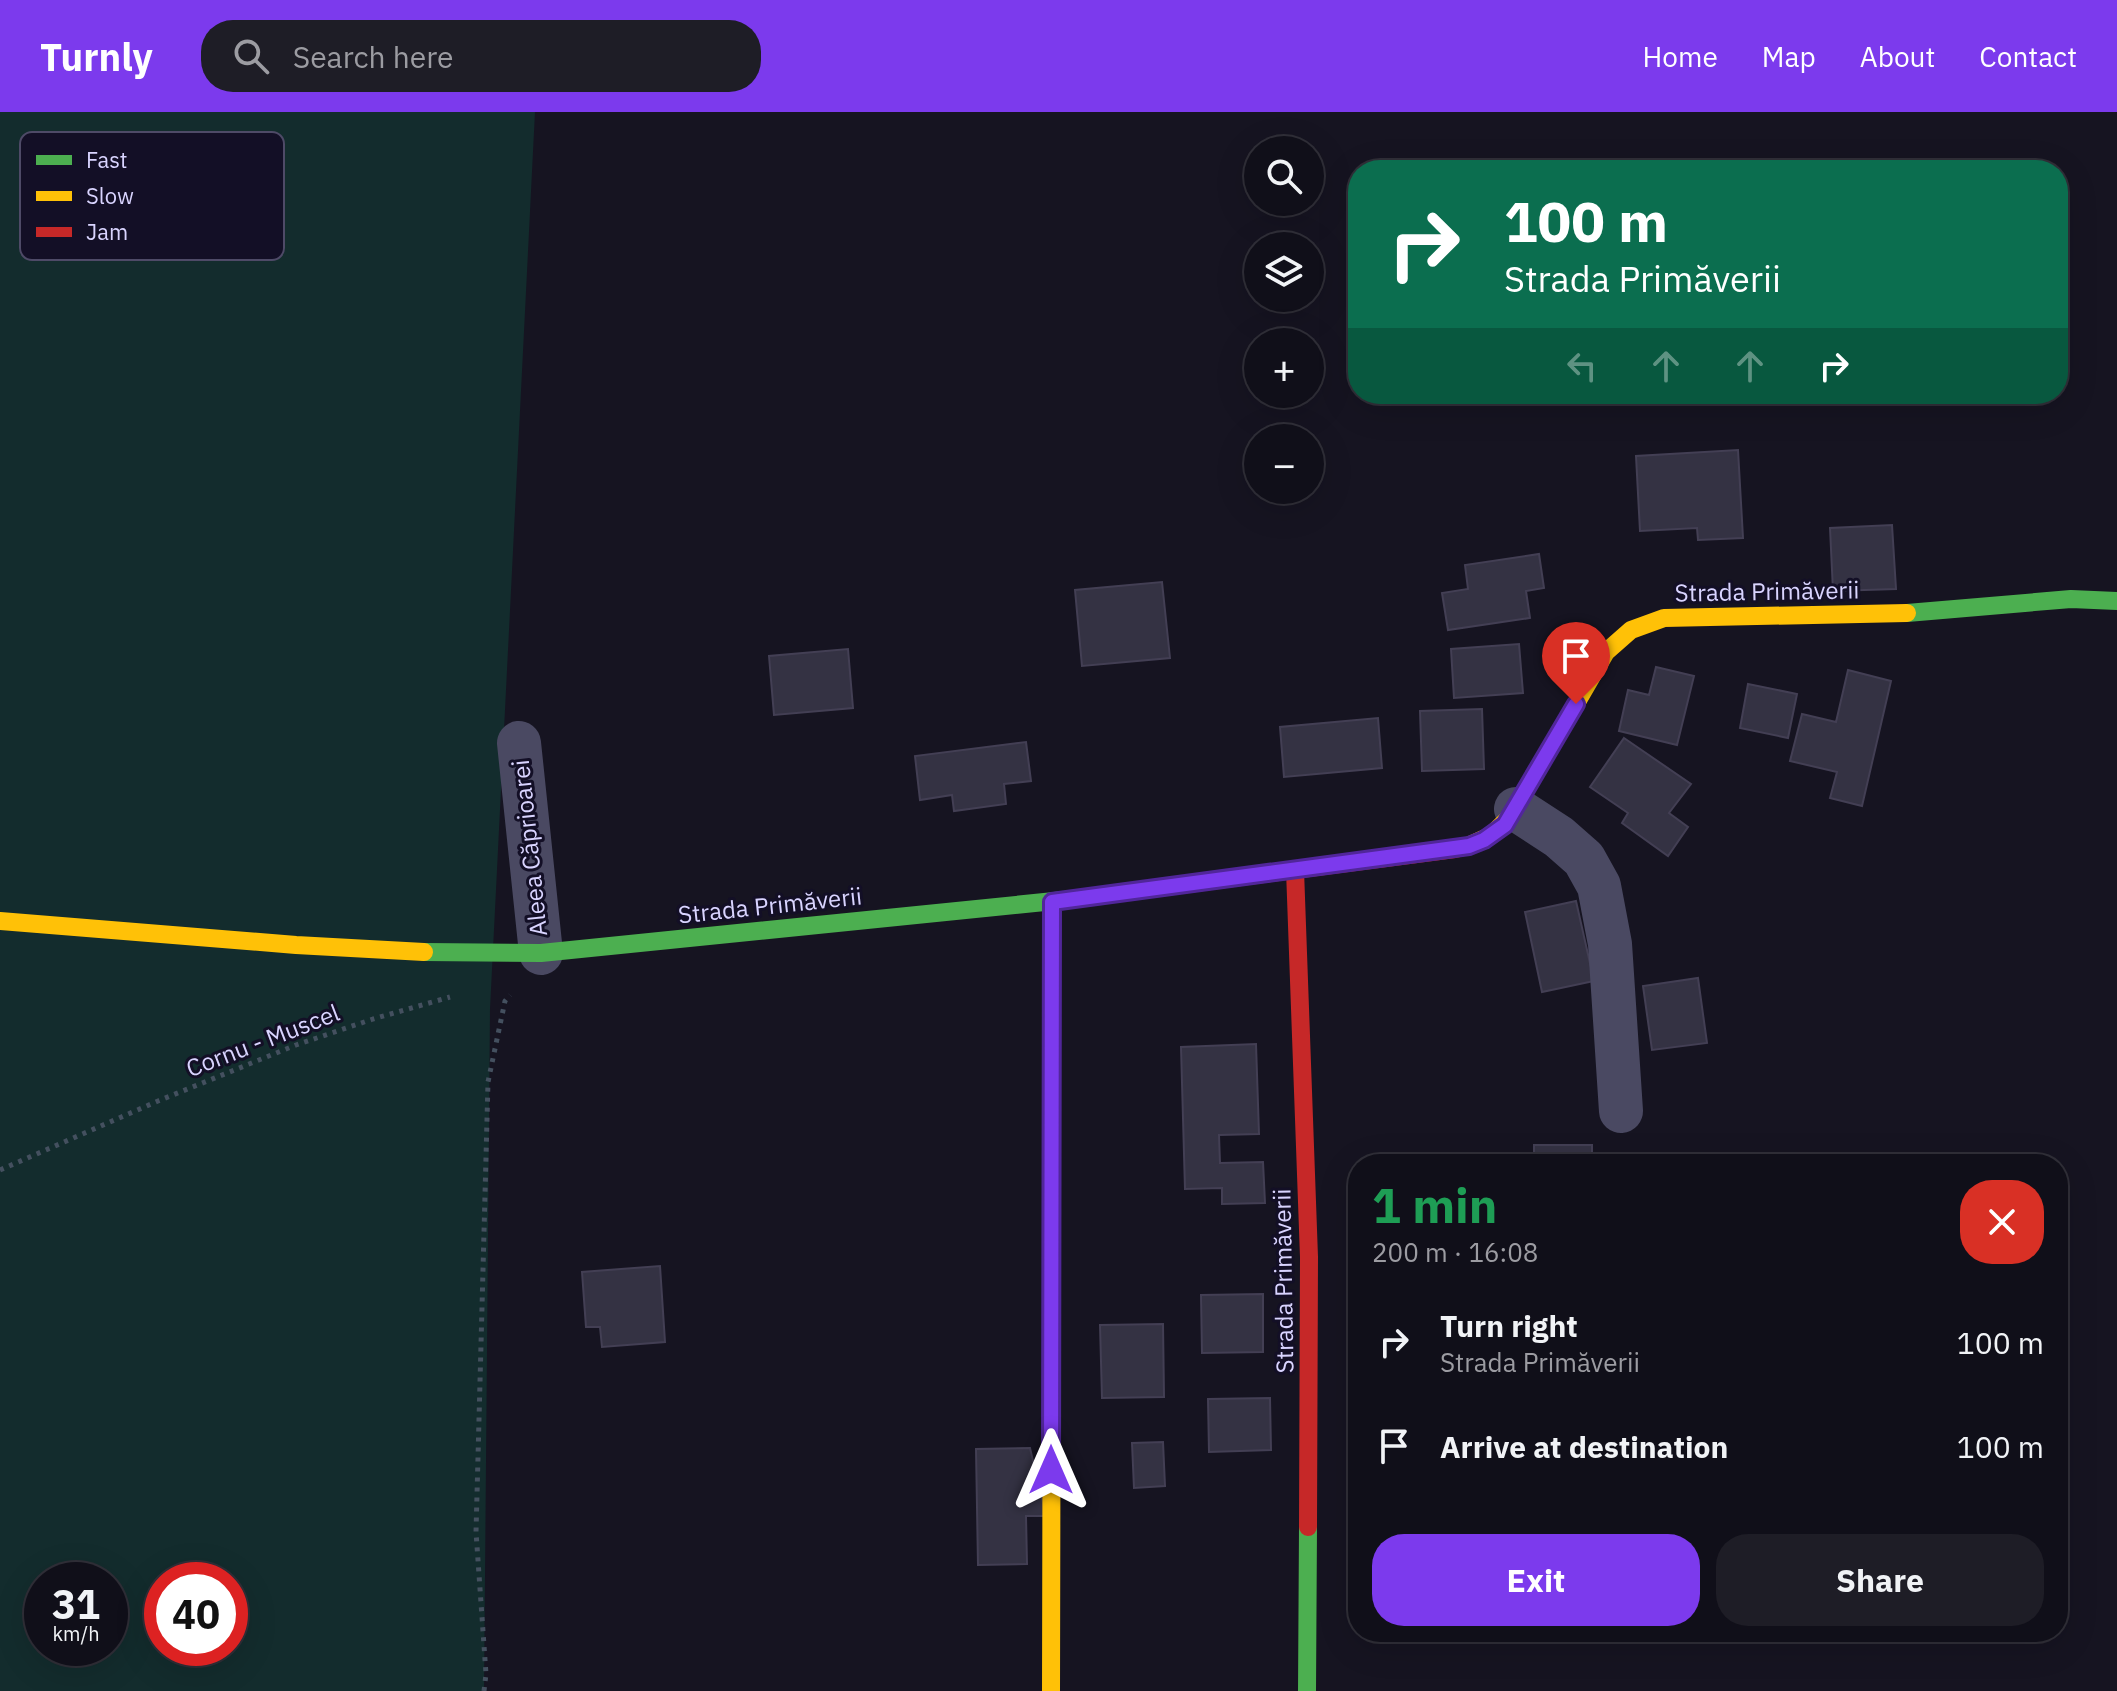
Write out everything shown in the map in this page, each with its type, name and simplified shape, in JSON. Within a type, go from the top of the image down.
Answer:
[{"type":"street","name":"Strada Primăverii","points":[[0,921],[401,952],[541,953],[1052,902],[1469,846],[1505,825],[1606,652],[1631,630],[1664,618],[1903,613],[2071,599],[2117,601]]},
{"type":"street","name":"Aleea Căprioarei","points":[[519,743],[541,953]]},
{"type":"street","points":[[1516,809],[1559,837],[1584,859],[1599,886],[1610,944],[1621,1111]]},
{"type":"street","name":"Strada Primăverii","points":[[1295,870],[1309,1257],[1307,1691]]},
{"type":"street","points":[[1051,1691],[1052,902]]},
{"type":"path","points":[[484,1691],[486,1674],[476,1532],[488,1082],[505,1001],[541,953]]},
{"type":"path","name":"Cornu - Muscel","points":[[0,1170],[296,1045],[455,996]]},
{"type":"green space","points":[[0,112],[535,112],[490,1009],[484,1691],[0,1691]]},
{"type":"building","points":[[1738,450],[1743,538],[1698,540],[1697,528],[1640,531],[1636,456]]},
{"type":"building","points":[[1892,525],[1896,589],[1833,591],[1830,528]]},
{"type":"building","points":[[1539,554],[1544,588],[1526,591],[1530,618],[1448,630],[1442,593],[1468,589],[1465,565]]},
{"type":"building","points":[[1162,582],[1170,658],[1082,666],[1075,590]]},
{"type":"building","points":[[1519,644],[1523,693],[1454,698],[1451,649]]},
{"type":"building","points":[[848,649],[853,708],[774,715],[769,656]]},
{"type":"building","points":[[1656,667],[1694,676],[1677,745],[1619,731],[1628,690],[1649,695]]},
{"type":"building","points":[[1848,670],[1891,681],[1862,806],[1830,798],[1837,772],[1790,761],[1802,714],[1836,722]]},
{"type":"building","points":[[1748,684],[1797,694],[1788,738],[1740,728]]},
{"type":"building","points":[[1482,709],[1484,769],[1422,771],[1420,711]]},
{"type":"building","points":[[1378,718],[1382,768],[1284,777],[1280,727]]},
{"type":"building","points":[[1624,738],[1691,784],[1669,813],[1688,827],[1668,856],[1622,823],[1628,813],[1590,787]]},
{"type":"building","points":[[1026,742],[1031,781],[1004,784],[1006,804],[954,811],[952,795],[920,800],[915,756]]},
{"type":"building","points":[[1576,901],[1594,981],[1542,992],[1525,912]]},
{"type":"building","points":[[1698,978],[1707,1043],[1652,1050],[1643,986]]},
{"type":"building","points":[[1256,1044],[1259,1134],[1219,1135],[1220,1163],[1263,1162],[1265,1203],[1222,1204],[1222,1188],[1185,1189],[1181,1047]]},
{"type":"building","points":[[1534,1145],[1592,1145],[1592,1154],[1534,1154]]},
{"type":"building","points":[[660,1266],[665,1342],[602,1347],[600,1327],[586,1327],[582,1272]]},
{"type":"building","points":[[1263,1294],[1263,1352],[1202,1353],[1201,1295]]},
{"type":"building","points":[[1163,1324],[1164,1397],[1102,1398],[1100,1325]]},
{"type":"building","points":[[1270,1398],[1271,1450],[1209,1452],[1208,1399]]},
{"type":"building","points":[[1163,1442],[1165,1486],[1134,1488],[1132,1443]]},
{"type":"building","points":[[1030,1448],[1046,1516],[1026,1516],[1027,1564],[978,1565],[976,1449]]},
{"type":"traffic: fast","points":[[1907,613],[2071,599],[2117,601]]},
{"type":"traffic: fast","points":[[424,952],[541,953],[1074,899]]},
{"type":"traffic: fast","points":[[1052,902],[1052,1210]]},
{"type":"traffic: fast","points":[[1307,1691],[1308,1527]]},
{"type":"traffic: slow","points":[[1468,846],[1490,836],[1510,817],[1606,652],[1631,630],[1664,618],[1907,613]]},
{"type":"traffic: slow","points":[[0,921],[424,952]]},
{"type":"traffic: slow","points":[[1051,1691],[1052,1210]]},
{"type":"traffic: jam","points":[[1074,899],[1468,846]]},
{"type":"traffic: jam","points":[[1295,870],[1309,1257],[1308,1527]]},
{"type":"route","points":[[1051,1470],[1052,902],[1469,846],[1505,825],[1576,704]]}]
